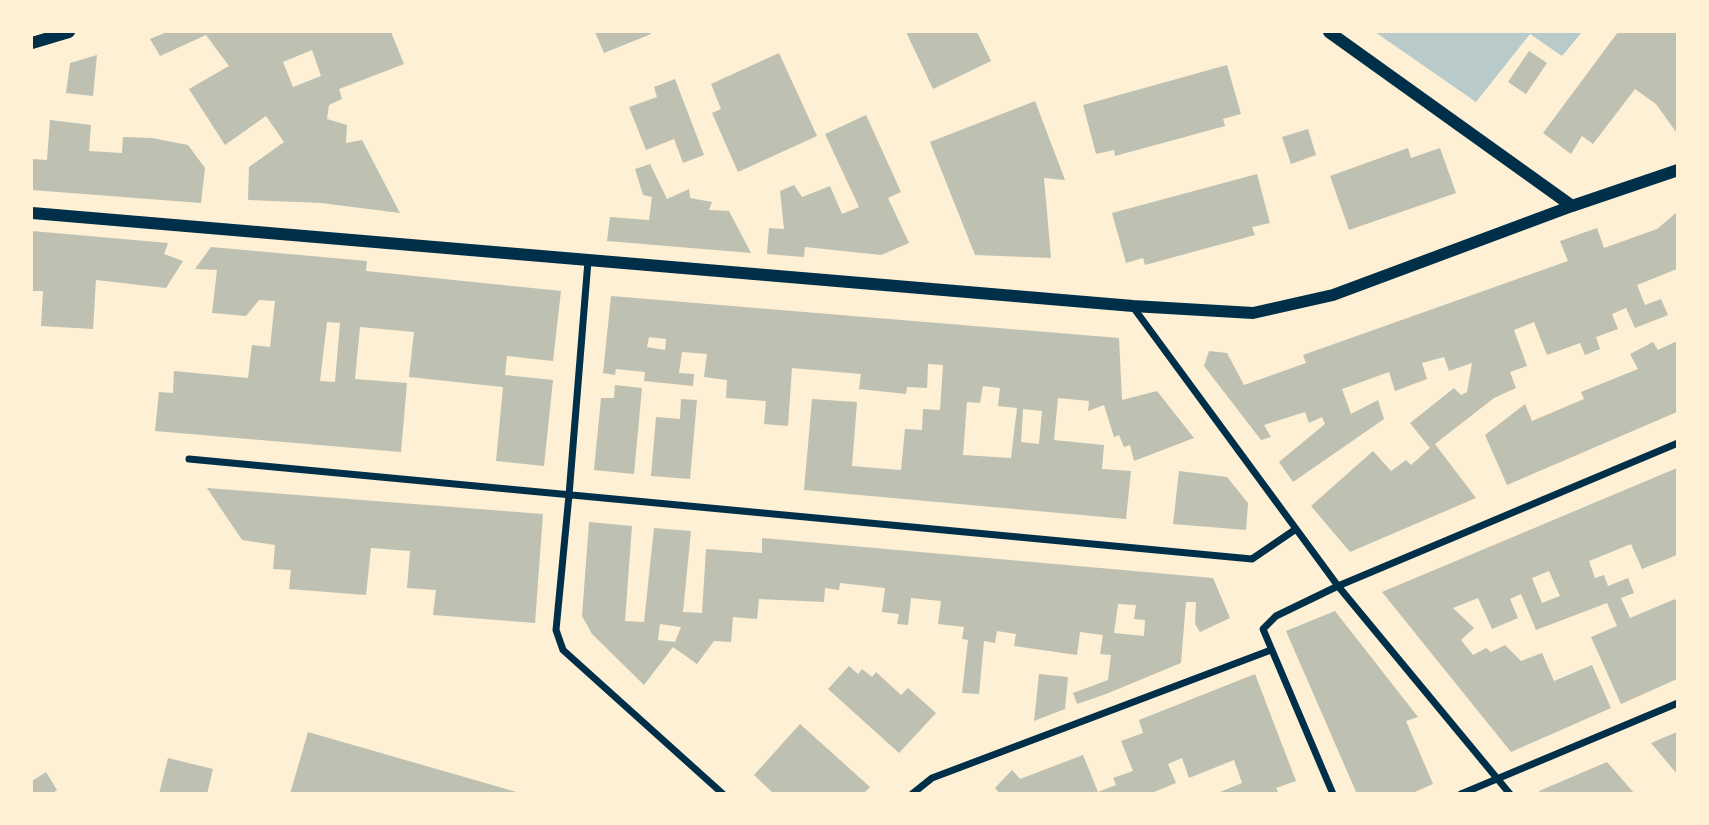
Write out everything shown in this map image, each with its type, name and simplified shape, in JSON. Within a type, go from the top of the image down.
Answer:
[{"type":"street","points":[[32,43],[69,32]]},
{"type":"street","points":[[1329,32],[1572,206]]},
{"type":"street","points":[[32,213],[1133,306],[1253,313],[1333,295],[1572,206],[1677,171]]},
{"type":"street","points":[[588,261],[556,630],[563,650],[723,793]]},
{"type":"street","points":[[1133,306],[1338,586],[1510,793]]},
{"type":"street","points":[[1333,793],[1263,629],[1276,616],[1338,586],[1678,443]]},
{"type":"street","points":[[189,460],[1252,559],[1296,529]]},
{"type":"street","points":[[912,793],[932,778],[1271,650]]},
{"type":"street","points":[[1461,793],[1678,703]]},
{"type":"shaded area","points":[[1375,32],[1582,32],[1562,56],[1530,34],[1476,102]]},
{"type":"building","points":[[167,32],[391,32],[404,64],[339,89],[342,99],[329,105],[327,119],[347,125],[346,143],[362,140],[400,213],[321,203],[248,200],[249,167],[284,142],[266,116],[225,145],[189,89],[229,66],[206,35],[160,56],[150,39]],"holes":[[[312,50],[321,76],[293,87],[283,62]]]},
{"type":"building","points":[[595,32],[650,32],[651,34],[604,53]]},
{"type":"building","points":[[906,32],[977,32],[991,61],[933,89]]},
{"type":"building","points":[[1618,32],[1677,32],[1677,132],[1656,104],[1635,89],[1593,144],[1582,136],[1571,154],[1543,133]]},
{"type":"building","points":[[1529,51],[1547,63],[1526,94],[1508,82]]},
{"type":"building","points":[[779,53],[817,136],[738,172],[712,113],[721,109],[711,84]]},
{"type":"building","points":[[97,55],[93,96],[66,93],[70,63]]},
{"type":"building","points":[[1227,65],[1241,114],[1223,119],[1225,126],[1115,156],[1114,150],[1096,154],[1083,105]]},
{"type":"building","points":[[675,79],[704,155],[683,163],[674,139],[646,150],[629,107],[657,97],[654,87]]},
{"type":"building","points":[[1035,101],[1065,180],[1044,178],[1051,258],[975,255],[930,142]]},
{"type":"building","points":[[866,115],[901,192],[888,198],[909,243],[881,255],[805,247],[804,257],[767,254],[769,228],[784,229],[780,191],[794,185],[802,197],[830,186],[842,214],[859,207],[825,134]]},
{"type":"building","points":[[50,120],[91,125],[89,151],[122,153],[123,137],[152,138],[188,145],[205,168],[201,203],[32,190],[32,159],[47,160]]},
{"type":"building","points":[[1308,129],[1316,155],[1291,164],[1282,137]]},
{"type":"building","points":[[1408,148],[1411,158],[1440,148],[1456,193],[1349,230],[1330,176]]},
{"type":"building","points":[[650,164],[667,199],[689,189],[690,198],[712,202],[709,210],[729,211],[751,253],[607,241],[610,217],[649,220],[652,197],[643,195],[635,169]]},
{"type":"building","points":[[1257,174],[1270,223],[1252,227],[1255,235],[1145,265],[1143,258],[1126,263],[1112,213]]},
{"type":"building","points":[[1677,212],[1677,269],[1637,285],[1645,305],[1661,299],[1668,315],[1635,328],[1626,308],[1612,314],[1618,329],[1596,337],[1600,349],[1585,355],[1580,343],[1547,355],[1534,322],[1514,330],[1527,366],[1510,372],[1516,388],[1494,398],[1435,444],[1476,498],[1350,552],[1311,506],[1373,451],[1391,471],[1406,460],[1411,465],[1430,448],[1410,423],[1454,388],[1461,395],[1467,392],[1472,363],[1449,371],[1444,357],[1422,363],[1427,379],[1395,391],[1389,372],[1342,389],[1351,414],[1378,400],[1384,419],[1293,482],[1279,462],[1325,424],[1322,417],[1309,423],[1305,412],[1264,425],[1271,437],[1261,440],[1204,366],[1209,351],[1227,353],[1244,385],[1306,363],[1303,355],[1568,261],[1560,241],[1597,228],[1604,248],[1657,229]]},
{"type":"building","points":[[32,231],[168,243],[164,254],[183,261],[166,288],[96,280],[93,329],[41,326],[43,291],[32,291]]},
{"type":"building","points":[[211,247],[367,261],[366,271],[561,291],[553,361],[507,356],[505,375],[553,380],[544,466],[496,461],[503,387],[409,377],[414,332],[360,327],[355,379],[407,383],[401,452],[155,431],[159,392],[173,393],[174,371],[248,378],[252,345],[270,347],[275,301],[259,300],[246,316],[212,313],[217,270],[195,269]],"holes":[[[327,322],[340,323],[335,382],[320,381]]]},
{"type":"building","points":[[611,296],[1119,338],[1122,400],[1157,391],[1194,438],[1134,461],[1130,445],[1124,447],[1119,435],[1114,437],[1104,405],[1088,411],[1089,401],[1058,398],[1054,440],[1104,445],[1102,469],[1131,471],[1126,519],[804,490],[812,399],[857,402],[852,466],[901,470],[905,429],[922,430],[923,409],[940,410],[943,365],[928,364],[927,388],[907,387],[906,394],[859,389],[861,374],[792,368],[788,426],[764,424],[766,401],[726,398],[727,380],[704,377],[707,354],[682,352],[679,373],[694,374],[693,386],[644,381],[645,372],[616,369],[615,375],[603,373]],"holes":[[[649,337],[666,339],[665,350],[647,347]],[[983,386],[1000,388],[998,406],[1017,408],[1011,458],[963,455],[967,402],[980,403]],[[1023,409],[1042,411],[1039,444],[1021,442]]]},
{"type":"building","points":[[1677,341],[1677,412],[1507,485],[1485,435],[1525,404],[1532,421],[1584,399],[1581,392],[1638,369],[1630,354],[1653,342],[1658,350]]},
{"type":"building","points":[[615,385],[642,388],[634,474],[594,470],[601,398],[614,398]]},
{"type":"building","points":[[681,399],[697,400],[690,479],[651,476],[656,417],[680,419]]},
{"type":"building","points":[[1677,468],[1677,555],[1642,569],[1631,544],[1589,561],[1595,578],[1604,575],[1608,586],[1628,578],[1634,593],[1621,598],[1630,618],[1675,599],[1677,679],[1621,704],[1591,637],[1617,626],[1607,603],[1536,630],[1521,594],[1510,599],[1518,618],[1492,629],[1478,598],[1453,608],[1474,628],[1461,640],[1473,655],[1486,648],[1491,652],[1505,645],[1521,661],[1542,653],[1554,681],[1592,665],[1611,708],[1511,752],[1382,592]],"holes":[[[1549,571],[1560,596],[1542,603],[1532,578]]]},
{"type":"building","points":[[1179,471],[1227,477],[1248,503],[1246,530],[1173,524]]},
{"type":"building","points":[[207,488],[543,514],[535,623],[433,615],[436,590],[407,588],[410,551],[371,548],[366,595],[289,589],[291,570],[273,569],[275,545],[242,540]]},
{"type":"building","points":[[589,522],[632,526],[625,621],[644,622],[654,528],[691,531],[683,612],[702,613],[706,549],[762,553],[762,538],[1213,578],[1230,618],[1200,632],[1195,624],[1196,602],[1186,602],[1181,663],[1077,704],[1073,693],[1108,680],[1111,655],[1100,654],[1103,635],[1080,632],[1077,655],[1014,646],[1016,634],[997,631],[995,643],[984,641],[979,694],[962,693],[968,640],[962,639],[964,627],[938,624],[941,601],[911,598],[908,625],[897,624],[899,614],[882,612],[885,588],[840,583],[839,590],[825,588],[824,602],[759,599],[757,619],[733,617],[731,642],[714,641],[697,664],[673,647],[644,685],[592,634],[582,616]],"holes":[[[1118,604],[1136,605],[1134,619],[1145,620],[1144,636],[1114,633]],[[660,624],[681,627],[675,642],[658,640]]]},
{"type":"building","points":[[1335,611],[1418,717],[1406,721],[1433,784],[1410,794],[1357,794],[1286,631]]},
{"type":"building","points":[[849,666],[858,674],[862,669],[872,677],[876,672],[901,695],[908,688],[936,713],[899,753],[828,689]]},
{"type":"building","points":[[1039,674],[1068,677],[1065,709],[1034,721]]},
{"type":"building","points":[[1255,674],[1296,781],[1276,788],[1279,794],[1215,794],[1242,783],[1234,760],[1189,778],[1182,758],[1168,764],[1176,783],[1149,794],[1000,794],[995,788],[1012,770],[1020,779],[1083,755],[1098,792],[1116,785],[1113,778],[1133,771],[1121,741],[1143,733],[1139,720]]},
{"type":"building","points":[[800,724],[870,787],[863,794],[774,794],[754,775]]},
{"type":"building","points":[[308,732],[520,793],[520,794],[290,794]]},
{"type":"building","points":[[1677,732],[1677,774],[1651,743]]},
{"type":"building","points":[[168,758],[213,769],[207,794],[159,794]]},
{"type":"building","points":[[1607,762],[1635,794],[1541,794],[1539,791]]},
{"type":"building","points":[[46,772],[57,790],[52,794],[32,794],[32,781]]}]
